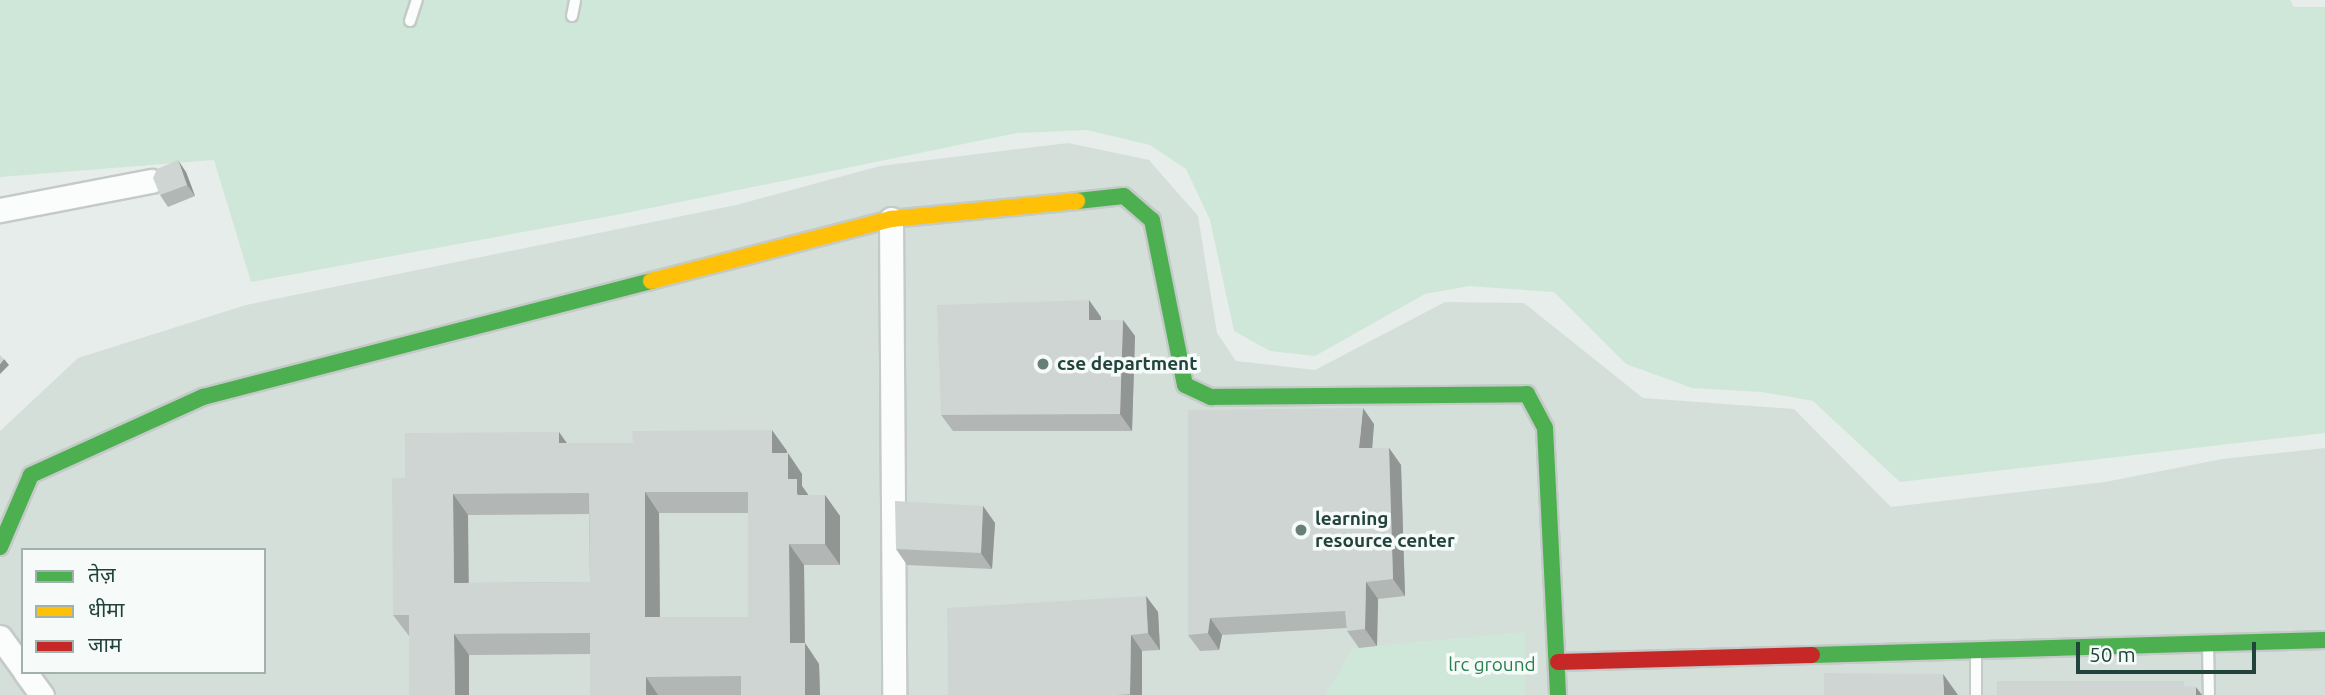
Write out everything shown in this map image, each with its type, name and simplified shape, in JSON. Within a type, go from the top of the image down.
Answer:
[{"type":"street","points":[[0,210],[150,181]]},
{"type":"street","points":[[0,547],[31,475],[203,397],[891,219],[1124,197],[1152,220],[1185,385],[1211,397],[1527,394],[1545,428],[1558,695]]},
{"type":"street","points":[[891,219],[894,695]]},
{"type":"street","points":[[0,637],[21,666]]},
{"type":"street","points":[[1558,662],[2325,640]]},
{"type":"street","points":[[27,674],[42,695]]},
{"type":"lane","points":[[410,21],[417,0]]},
{"type":"lane","points":[[572,16],[575,0]]},
{"type":"lane","points":[[2208,642],[2209,695]]},
{"type":"lane","points":[[1976,648],[1976,695]]},
{"type":"shaded area","points":[[1068,143],[1149,160],[1198,216],[1217,333],[1236,361],[1315,370],[1445,302],[1524,303],[1643,398],[1794,409],[1891,507],[2105,482],[2222,459],[2325,448],[2325,695],[0,695],[0,431],[78,358],[246,305],[736,205],[880,166]]},
{"type":"green space","points":[[0,0],[2290,0],[2294,7],[2325,7],[2325,433],[1900,482],[1813,401],[1762,392],[1692,388],[1626,364],[1554,292],[1469,286],[1425,294],[1315,356],[1270,351],[1234,331],[1210,220],[1186,169],[1150,145],[1087,130],[1017,133],[621,214],[251,282],[214,160],[0,177]]},
{"type":"green space","name":"lrc ground","points":[[1525,632],[1525,695],[1325,695],[1353,648]]},
{"type":"building","points":[[178,160],[187,185],[160,195],[153,178],[157,169]]},
{"type":"building","name":"cse department","points":[[1089,300],[1089,320],[1123,320],[1120,414],[941,415],[937,305]]},
{"type":"building","name":"learning resource center","points":[[1363,408],[1359,448],[1389,448],[1393,579],[1366,582],[1365,629],[1347,631],[1345,611],[1210,618],[1208,633],[1188,635],[1188,410]]},
{"type":"building","points":[[772,430],[772,453],[788,453],[788,479],[797,479],[797,495],[825,495],[825,544],[789,544],[790,643],[805,643],[805,695],[741,695],[741,676],[646,677],[646,695],[590,695],[590,633],[454,634],[455,695],[409,695],[409,615],[393,615],[392,478],[405,478],[405,433],[559,432],[559,443],[633,443],[632,431]],"holes":[[[645,492],[748,492],[748,617],[645,617]],[[589,493],[590,582],[454,583],[453,494]]]},
{"type":"building","points":[[895,501],[983,506],[981,553],[896,549]]},
{"type":"building","points":[[1146,596],[1148,633],[1131,635],[1130,694],[948,695],[947,608]]},
{"type":"building","points":[[1824,673],[1943,674],[1944,695],[1824,695]]},
{"type":"building","points":[[1997,681],[2184,681],[2184,686],[2196,687],[2196,695],[1997,695]]},
{"type":"traffic: fast","points":[[1077,201],[1124,196],[1152,220],[1185,385],[1211,397],[1527,394],[1545,428],[1558,695]]},
{"type":"traffic: fast","points":[[0,547],[31,475],[203,397],[651,281]]},
{"type":"traffic: fast","points":[[1812,655],[2325,640]]},
{"type":"traffic: slow","points":[[651,281],[891,219],[1077,201]]},
{"type":"traffic: jam","points":[[1558,662],[1812,655]]},
{"type":"place","name":"cse department","points":[[1043,364]]},
{"type":"place","name":"learning resource center","points":[[1301,530]]}]
